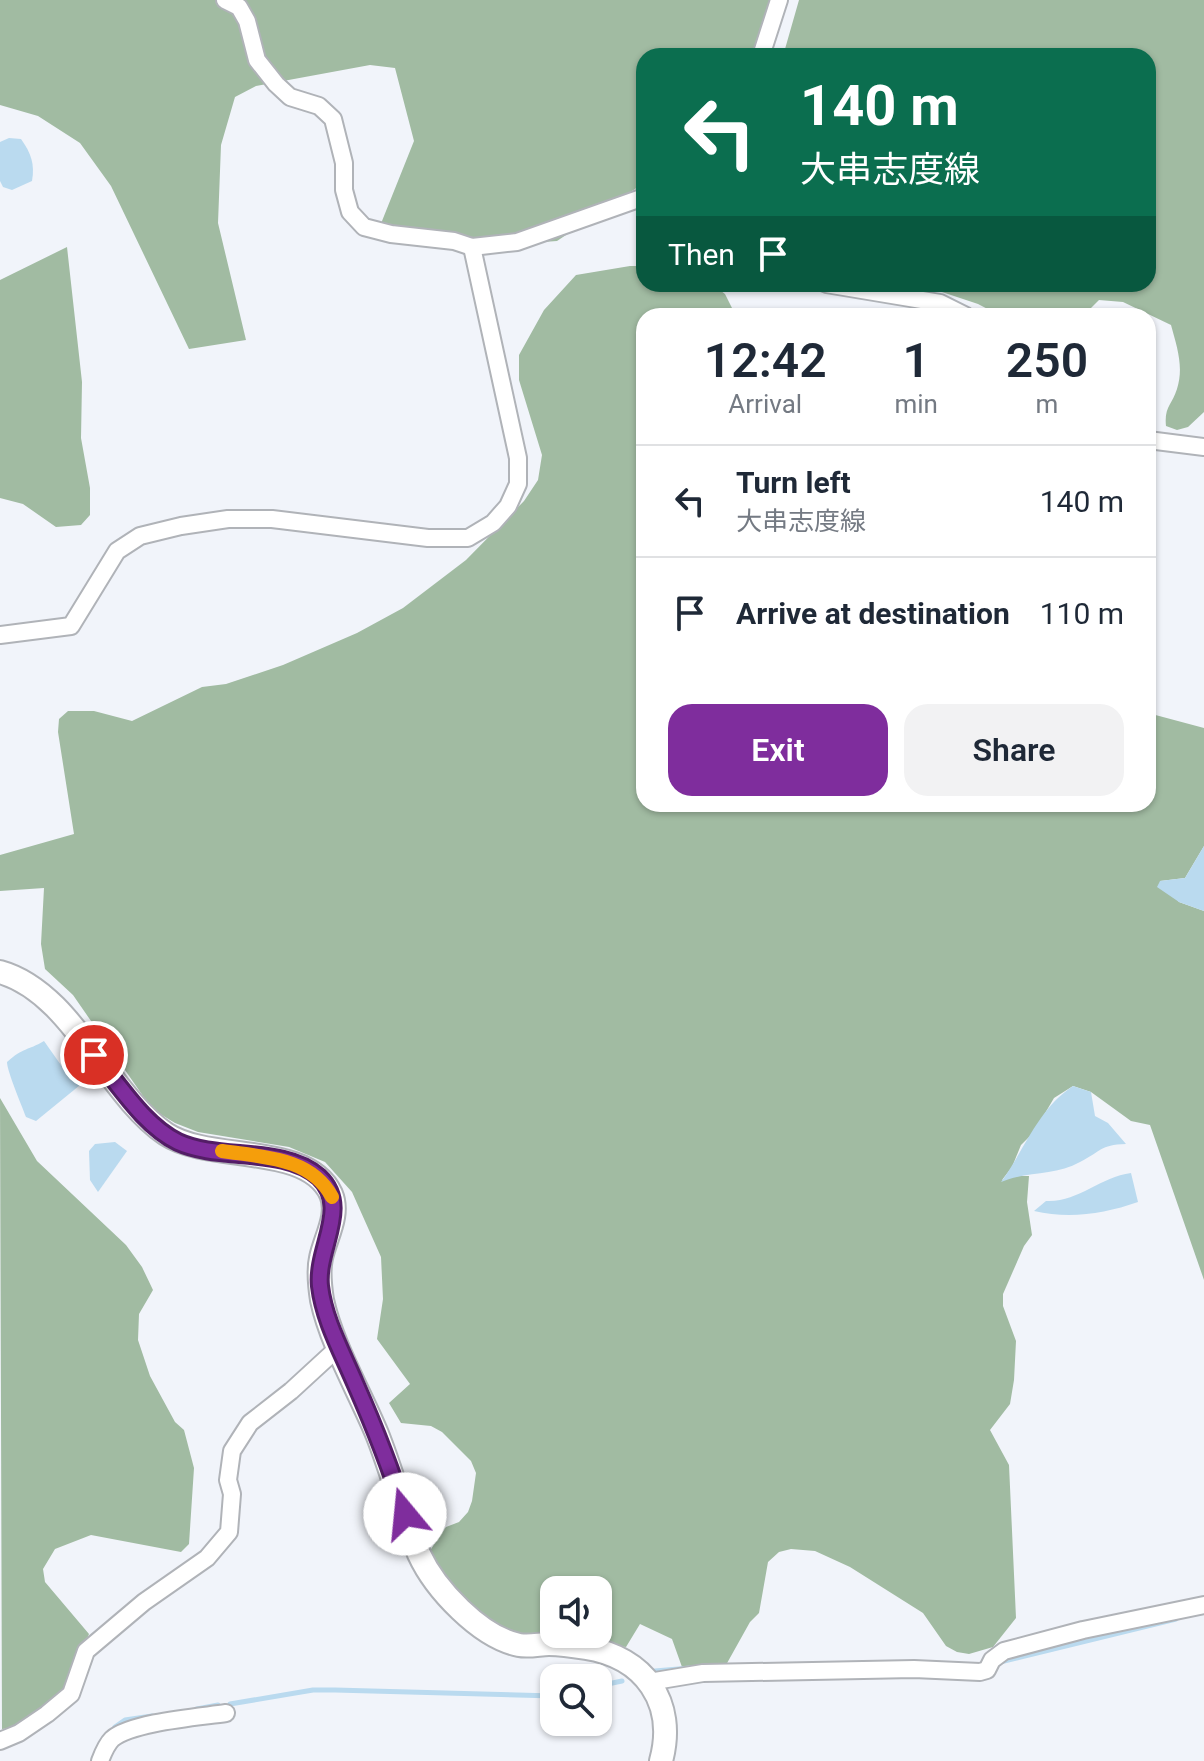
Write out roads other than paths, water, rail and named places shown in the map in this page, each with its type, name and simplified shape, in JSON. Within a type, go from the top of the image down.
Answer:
[{"type":"main road","points":[[0,972],[15,976],[40,992],[149,1120],[170,1137],[197,1148],[292,1163],[319,1177],[333,1198],[334,1210],[320,1259],[322,1301],[392,1472],[411,1535],[424,1565],[440,1589],[462,1612],[495,1634],[520,1645],[550,1644],[611,1654],[640,1671],[659,1699],[664,1715],[666,1731],[661,1761]]},
{"type":"street","points":[[225,0],[239,7],[247,21],[257,60],[276,84],[290,97],[319,106],[333,119],[344,163],[344,190],[350,212],[364,227],[391,234],[454,241],[472,247],[517,242],[636,200]]},
{"type":"street","points":[[764,48],[779,0]]},
{"type":"street","points":[[0,635],[71,626],[117,551],[140,536],[181,526],[228,519],[272,519],[428,538],[468,538],[493,523],[508,506],[518,484],[518,458],[472,247]]},
{"type":"street","points":[[874,292],[940,303],[950,308]]},
{"type":"street","points":[[1156,441],[1204,447]]},
{"type":"street","points":[[0,1741],[19,1733],[71,1694],[86,1651],[144,1602],[207,1558],[229,1532],[232,1494],[228,1480],[232,1451],[250,1423],[340,1346]]},
{"type":"street","points":[[649,1682],[703,1673],[914,1669],[980,1672],[987,1670],[992,1660],[1004,1651],[1083,1630],[1204,1605]]},
{"type":"street","points":[[100,1761],[112,1739],[122,1732],[226,1713]]},
{"type":"water","points":[[9,138],[21,139],[30,154],[33,169],[32,181],[12,190],[3,187],[0,181],[0,142]]},
{"type":"water","points":[[1204,846],[1204,911],[1179,902],[1157,887],[1160,881],[1185,878]]},
{"type":"water","points":[[44,1041],[63,1068],[85,1081],[36,1121],[26,1117],[7,1062]]},
{"type":"water","points":[[1073,1086],[1091,1092],[1095,1116],[1108,1123],[1126,1144],[1105,1147],[1061,1169],[1001,1182],[1050,1106]]},
{"type":"water","points":[[115,1142],[127,1151],[98,1192],[90,1180],[89,1151],[95,1144]]},
{"type":"water","points":[[1131,1173],[1138,1202],[1086,1214],[1060,1215],[1034,1211],[1046,1201],[1068,1198],[1109,1179]]},
{"type":"waterway","points":[[1000,1662],[1176,1619]]},
{"type":"waterway","points":[[655,1671],[690,1668]]},
{"type":"waterway","points":[[612,1683],[622,1681]]},
{"type":"waterway","points":[[230,1704],[313,1690],[540,1696]]},
{"type":"waterway","points":[[197,1709],[218,1705]]},
{"type":"waterway","points":[[115,1727],[125,1720],[152,1716]]}]
